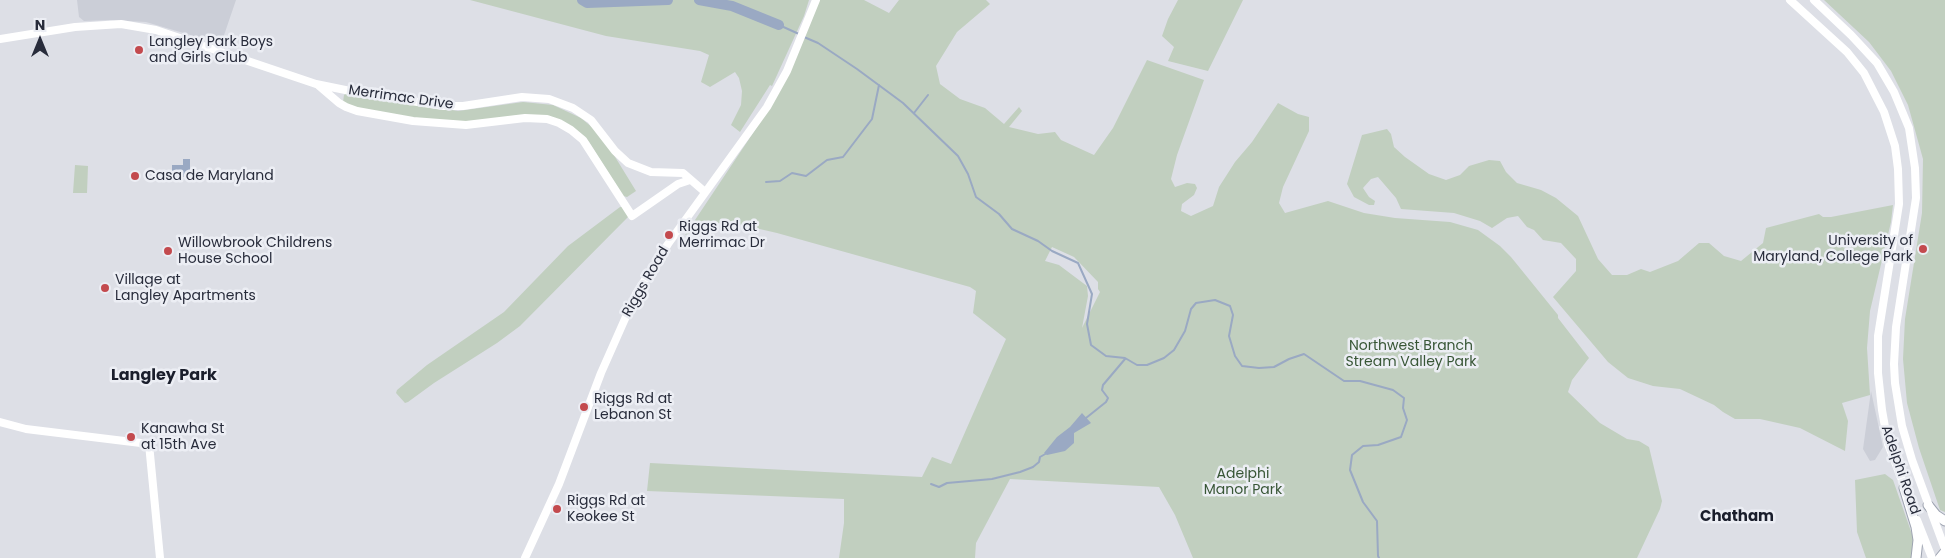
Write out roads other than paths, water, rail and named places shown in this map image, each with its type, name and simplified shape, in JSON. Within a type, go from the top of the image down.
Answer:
[{"type":"main road","name":"Riggs Road","points":[[525,558],[559,484],[601,373],[628,310],[648,273],[767,108],[799,46],[816,0]]},
{"type":"main road","name":"Adelphi Road","points":[[1790,0],[1847,52],[1864,73],[1882,106],[1895,146],[1899,204],[1879,328],[1878,387],[1886,432],[1904,488],[1932,558]]},
{"type":"main road","name":"Adelphi Road","points":[[1814,0],[1866,50],[1886,76],[1900,105],[1912,141],[1916,198],[1898,314],[1894,364],[1902,426],[1912,460],[1945,550]]},
{"type":"main road","name":"Merrimac Drive","points":[[0,38],[107,24],[133,25],[156,30],[316,84],[367,94],[443,106],[463,106],[522,97],[549,99],[574,108],[592,120],[615,151],[628,163],[651,172],[683,173],[690,180],[678,184],[632,216],[583,140],[559,123],[546,119],[525,118],[466,125],[413,121],[357,111],[346,107],[339,104],[316,84]]},
{"type":"main road","name":"Merrimac Drive","points":[[0,34],[24,35]]},
{"type":"main road","points":[[690,180],[705,192]]},
{"type":"main road","points":[[0,422],[26,429],[149,444],[160,558]]},
{"type":"main road","points":[[1904,488],[1916,527],[1918,540],[1916,558]]},
{"type":"main road","points":[[1928,505],[1936,515],[1945,521]]},
{"type":"main road","points":[[1940,558],[1945,550]]},
{"type":"water","points":[[183,159],[190,159],[190,177],[172,177],[172,165],[183,165]]},
{"type":"water","points":[[1082,413],[1091,423],[1074,433],[1074,443],[1065,451],[1047,455],[1044,453],[1057,437],[1070,427]]},
{"type":"waterway","points":[[582,0],[587,3],[668,0]]},
{"type":"waterway","points":[[699,0],[732,6],[779,25]]},
{"type":"waterway","points":[[779,25],[799,34]]},
{"type":"waterway","points":[[804,37],[818,43],[903,103],[958,156],[968,174],[976,197],[999,214],[1012,229],[1078,263],[1092,294],[1087,324],[1091,345],[1106,356],[1125,358],[1137,365],[1147,365],[1164,358],[1174,350],[1185,331],[1191,309],[1196,303],[1215,300],[1230,306],[1233,315],[1229,336],[1235,356],[1242,366],[1274,367],[1304,354],[1344,381],[1360,381],[1393,390],[1404,398],[1403,408],[1407,420],[1401,437],[1378,445],[1363,446],[1352,455],[1350,470],[1363,502],[1377,521],[1379,558]]},
{"type":"waterway","points":[[766,182],[780,181],[792,173],[806,176],[827,160],[843,157],[872,119],[879,85]]},
{"type":"waterway","points":[[914,113],[928,95]]},
{"type":"waterway","points":[[1086,418],[1106,402],[1108,398],[1102,390],[1103,385],[1125,359]]},
{"type":"waterway","points":[[931,484],[939,487],[947,483],[992,479],[1020,472],[1033,467],[1039,462],[1040,457],[1047,453]]},
{"type":"place","name":"Langley Park Boys and Girls Club","points":[[139,50]]},
{"type":"place","name":"Casa de Maryland","points":[[135,176]]},
{"type":"place","name":"Riggs Rd at Merrimac Dr","points":[[669,235]]},
{"type":"place","name":"University of Maryland, College Park","points":[[1923,249]]},
{"type":"place","name":"Willowbrook Childrens House School","points":[[168,251]]},
{"type":"place","name":"Village at Langley Apartments","points":[[105,288]]},
{"type":"place","name":"Riggs Rd at Lebanon St","points":[[584,407]]},
{"type":"place","name":"Kanawha St at 15th Ave","points":[[131,437]]},
{"type":"place","name":"Riggs Rd at Keokee St","points":[[557,509]]},
{"type":"district","name":"Langley Park","points":[[164,376]]},
{"type":"district","name":"Chatham","points":[[1737,517]]},
{"type":"park label","name":"Northwest Branch Stream Valley Park","points":[[1411,354]]},
{"type":"park label","name":"Adelphi Manor Park","points":[[1243,482]]}]
